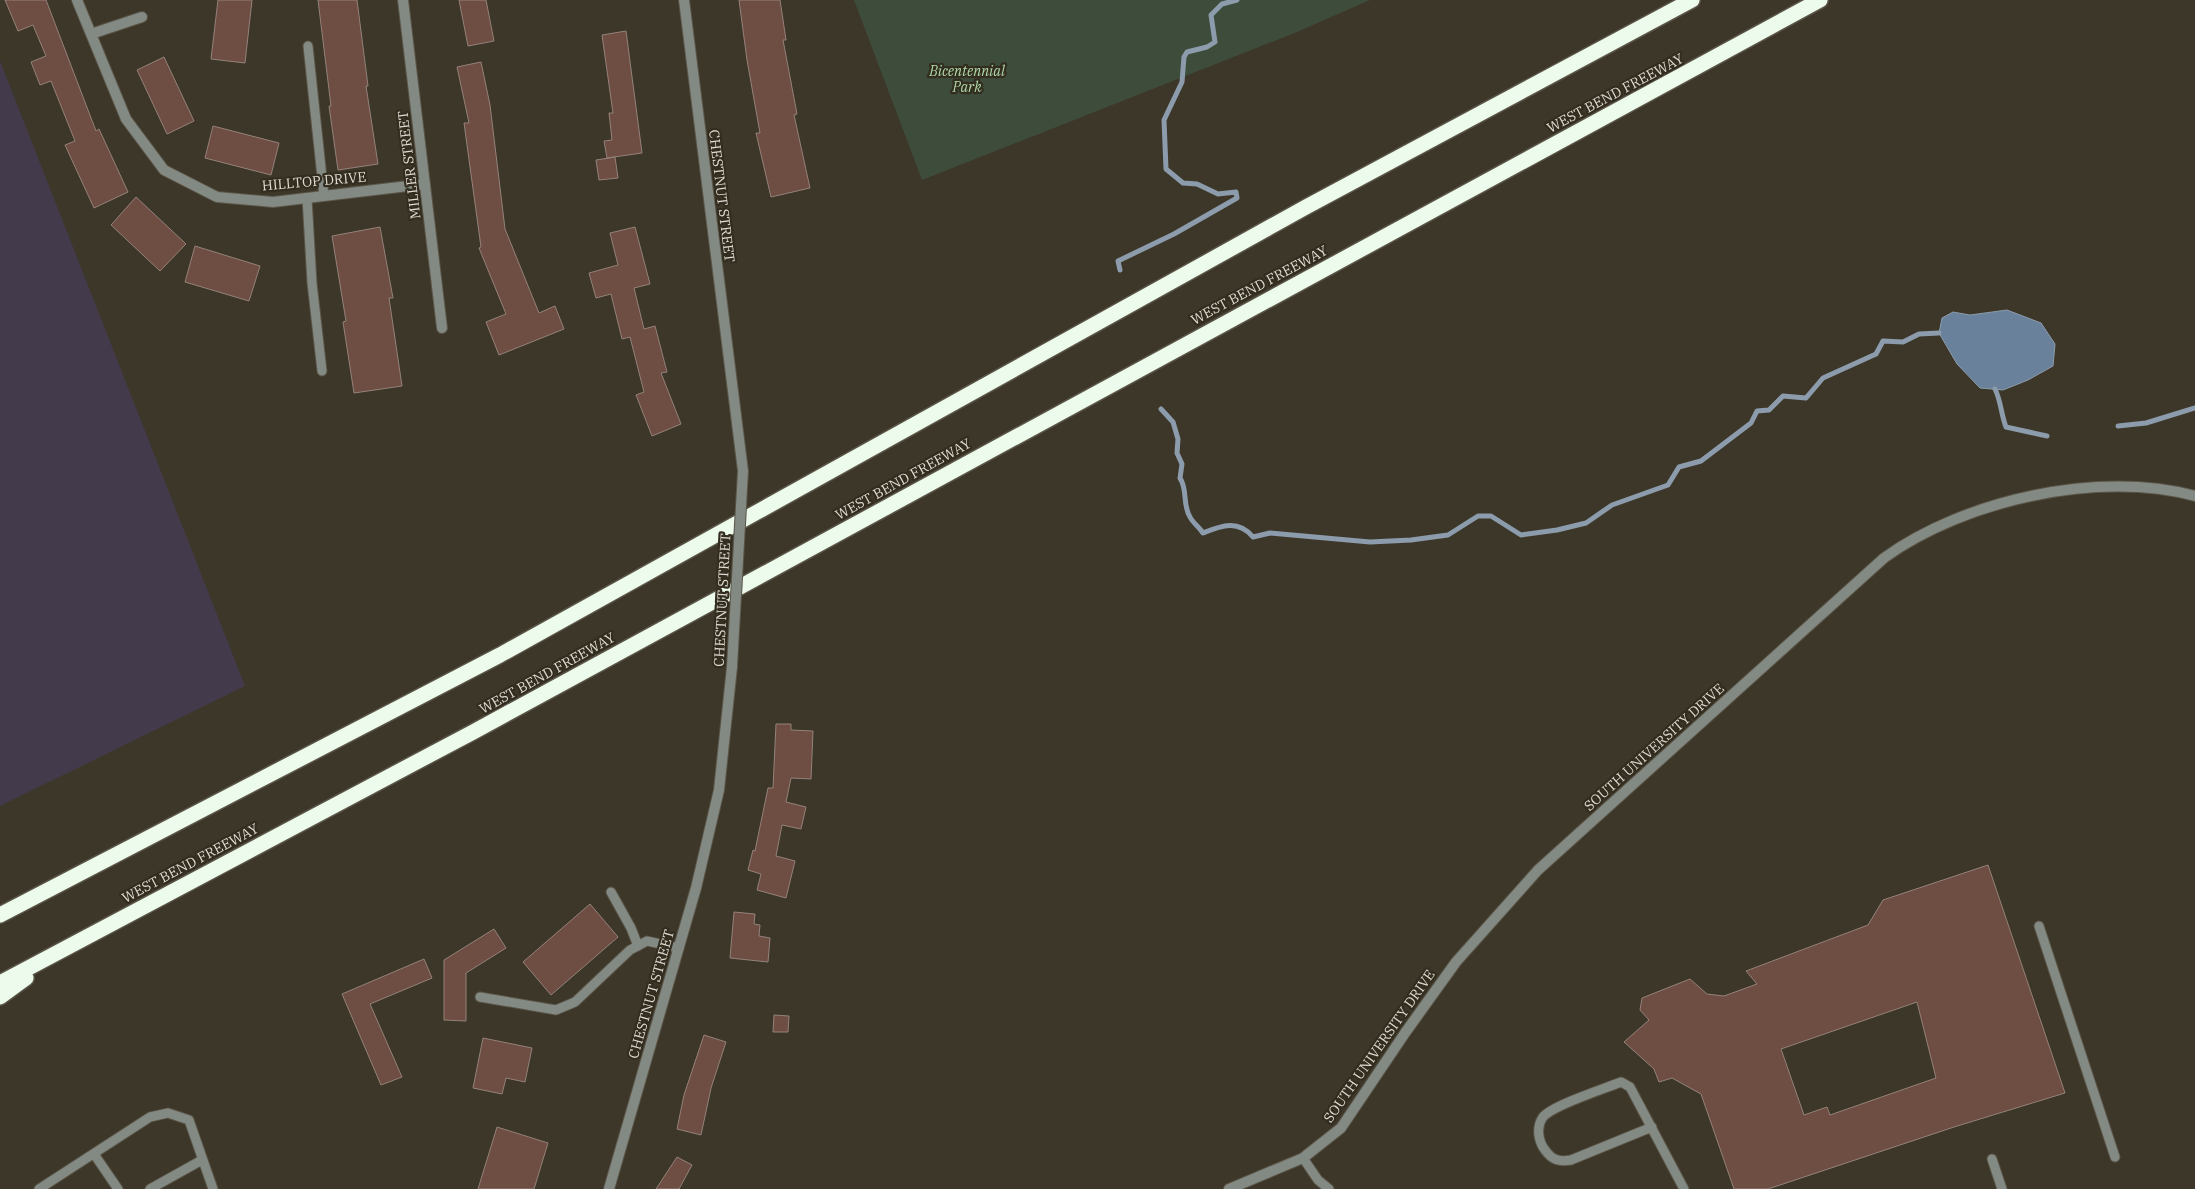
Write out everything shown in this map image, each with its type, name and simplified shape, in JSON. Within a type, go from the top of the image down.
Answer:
[{"type":"highway","points":[[0,915],[500,655],[1297,211],[1692,0]]},
{"type":"highway","name":"WEST BEND FREEWAY","points":[[0,984],[473,732],[1820,0]]},
{"type":"highway","points":[[0,908],[69,878]]},
{"type":"highway","points":[[0,998],[76,942]]},
{"type":"street","name":"HILLTOP DRIVE","points":[[77,0],[126,119],[164,170],[217,197],[274,202],[425,184]]},
{"type":"street","name":"MILLER STREET","points":[[403,0],[442,328]]},
{"type":"street","name":"CHESTNUT STREET","points":[[609,1189],[696,888],[719,790],[732,667],[743,471],[684,0]]},
{"type":"street","points":[[91,34],[142,17]]},
{"type":"street","name":"SOUTH UNIVERSITY DRIVE","points":[[1229,1189],[1303,1158],[1341,1128],[1456,962],[1538,870],[1884,558],[1924,532],[1960,516],[2015,499],[2057,492],[2104,488],[2143,488],[2195,496]]},
{"type":"lane","points":[[308,46],[324,196]]},
{"type":"lane","points":[[307,198],[312,283],[322,371]]},
{"type":"lane","points":[[611,892],[631,928],[638,946]]},
{"type":"lane","points":[[2039,926],[2115,1157]]},
{"type":"lane","points":[[480,997],[556,1010],[575,1002],[630,950],[647,941],[679,948]]},
{"type":"lane","points":[[1652,1127],[1571,1160],[1560,1162],[1549,1156],[1540,1144],[1538,1132],[1542,1118],[1552,1110],[1621,1082],[1630,1087],[1652,1127],[1684,1189]]},
{"type":"lane","points":[[39,1189],[150,1117],[168,1113],[189,1120],[213,1189]]},
{"type":"lane","points":[[94,1154],[118,1189]]},
{"type":"lane","points":[[1303,1158],[1318,1180],[1329,1189]]},
{"type":"lane","points":[[1992,1159],[2002,1189]]},
{"type":"lane","points":[[150,1189],[202,1160]]},
{"type":"shaded area","points":[[0,61],[245,686],[0,806]]},
{"type":"green space","name":"Bicentennial Park","points":[[854,0],[1370,0],[1297,32],[922,180]]},
{"type":"water","points":[[2007,310],[2041,323],[2055,344],[2053,366],[2028,380],[2003,390],[1980,388],[1957,364],[1939,333],[1942,318],[1953,312],[1970,315]]},
{"type":"building","points":[[5,0],[46,0],[96,131],[99,129],[128,192],[94,208],[65,145],[75,141],[51,81],[40,85],[31,62],[46,56],[33,25],[18,31]]},
{"type":"building","points":[[218,0],[252,0],[245,63],[211,59]]},
{"type":"building","points":[[318,0],[357,0],[368,86],[366,86],[378,164],[338,170]]},
{"type":"building","points":[[459,0],[486,0],[494,41],[468,46]]},
{"type":"building","points":[[739,0],[780,0],[786,40],[783,40],[797,114],[794,115],[810,188],[771,197],[756,133],[760,133]]},
{"type":"building","points":[[626,31],[642,153],[607,158],[604,141],[612,140],[609,113],[613,113],[602,35]]},
{"type":"building","points":[[164,57],[194,121],[167,134],[137,70]]},
{"type":"building","points":[[481,62],[490,105],[505,229],[539,313],[555,306],[564,329],[499,355],[486,322],[506,314],[479,248],[481,247],[464,123],[469,123],[457,67]]},
{"type":"building","points":[[213,126],[279,143],[271,175],[205,158]]},
{"type":"building","points":[[615,157],[618,178],[599,180],[596,160]]},
{"type":"building","points":[[136,197],[186,244],[160,271],[111,225]]},
{"type":"building","points":[[380,227],[393,298],[389,298],[402,386],[354,393],[343,322],[346,321],[332,236]]},
{"type":"building","points":[[635,227],[650,284],[634,288],[644,329],[655,326],[667,372],[661,373],[681,424],[652,436],[636,395],[644,392],[630,337],[622,339],[611,294],[596,298],[589,273],[618,265],[610,233]]},
{"type":"building","points":[[195,246],[260,266],[249,301],[185,282]]},
{"type":"building","points":[[776,724],[791,724],[791,730],[813,731],[811,779],[791,778],[786,802],[806,807],[801,829],[782,825],[776,856],[795,861],[786,898],[757,890],[761,874],[748,870],[753,850],[755,851],[768,788],[773,788]]},
{"type":"building","points":[[1988,865],[2065,1093],[1954,1127],[1768,1189],[1734,1189],[1701,1094],[1672,1078],[1659,1082],[1654,1069],[1624,1042],[1649,1020],[1640,1010],[1642,998],[1690,979],[1707,994],[1724,996],[1757,984],[1746,971],[1868,925],[1883,900]],"holes":[[[1917,1002],[1936,1078],[1830,1115],[1827,1107],[1804,1115],[1781,1049]]]},
{"type":"building","points":[[590,904],[618,937],[551,995],[523,962]]},
{"type":"building","points":[[734,912],[755,914],[754,924],[760,925],[759,936],[770,938],[768,962],[730,958]]},
{"type":"building","points":[[494,929],[506,948],[466,973],[466,1021],[444,1020],[444,960]]},
{"type":"building","points":[[424,959],[432,978],[370,1004],[402,1077],[381,1085],[342,994]]},
{"type":"building","points":[[774,1015],[789,1016],[788,1032],[773,1032]]},
{"type":"building","points":[[704,1035],[726,1042],[711,1088],[701,1135],[677,1129],[684,1095]]},
{"type":"building","points":[[483,1038],[532,1048],[525,1082],[506,1078],[502,1094],[473,1088]]},
{"type":"building","points":[[497,1127],[548,1143],[534,1189],[478,1189]]},
{"type":"building","points":[[677,1157],[692,1165],[679,1189],[656,1189]]},
{"type":"waterway","points":[[1120,270],[1118,261],[1174,234],[1237,198],[1236,192],[1218,194],[1197,184],[1183,183],[1166,169],[1164,120],[1182,82],[1184,57],[1187,52],[1207,47],[1215,42],[1211,15],[1222,4],[1237,0]]},
{"type":"waterway","points":[[1161,409],[1173,422],[1178,439],[1177,453],[1182,464],[1180,478],[1184,487],[1186,507],[1193,521],[1203,533],[1223,526],[1235,526],[1247,531],[1253,537],[1270,533],[1370,542],[1411,540],[1448,535],[1478,516],[1491,516],[1521,535],[1557,530],[1586,523],[1612,505],[1668,485],[1679,467],[1701,461],[1751,423],[1757,411],[1769,410],[1783,396],[1806,398],[1823,378],[1876,354],[1883,341],[1903,342],[1919,334],[1939,333]]},
{"type":"waterway","points":[[1995,389],[2006,427],[2047,436]]},
{"type":"waterway","points":[[2118,426],[2146,423],[2195,408]]}]
